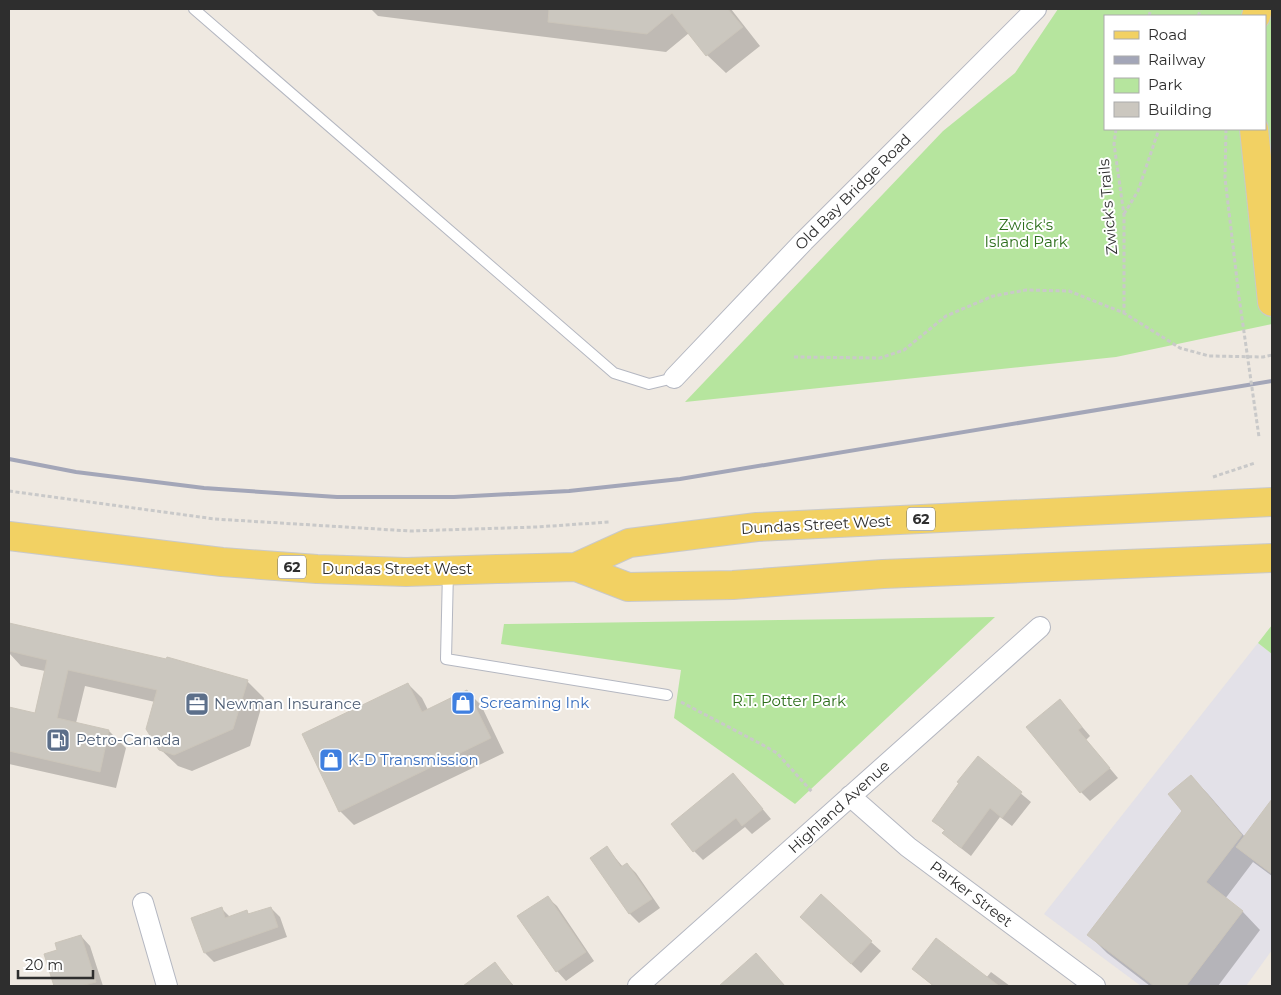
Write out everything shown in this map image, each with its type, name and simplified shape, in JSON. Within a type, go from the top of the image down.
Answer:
[{"type":"main road","points":[[1254,130],[1272,297]]},
{"type":"main road","name":"Dundas Street West","points":[[576,567],[629,543],[757,526],[1272,502]]},
{"type":"main road","name":"Dundas Street West","points":[[9,536],[222,562],[317,569],[406,572],[576,567],[628,587],[732,585],[883,574],[1272,558]]},
{"type":"street","name":"Old Bay Bridge Road","points":[[674,378],[804,241],[1036,9]]},
{"type":"street","name":"Highland Avenue","points":[[638,986],[1040,627]]},
{"type":"street","name":"Parker Street","points":[[850,796],[908,847],[1095,986]]},
{"type":"street","points":[[143,903],[167,986]]},
{"type":"lane","points":[[194,9],[614,373],[649,384],[674,378]]},
{"type":"lane","points":[[448,570],[446,659],[667,695]]},
{"type":"path","name":"Zwick's Trails","points":[[1116,130],[1114,144],[1124,215],[1124,313]]},
{"type":"path","points":[[1124,215],[1138,191],[1159,130]]},
{"type":"path","points":[[1226,130],[1225,178],[1239,297],[1259,437]]},
{"type":"path","points":[[794,357],[880,358],[904,350],[946,316],[993,296],[1026,290],[1070,291],[1124,313],[1180,348],[1209,356],[1263,357],[1272,355]]},
{"type":"path","points":[[1210,478],[1255,463]]},
{"type":"path","points":[[9,491],[215,519],[410,531],[536,527],[616,521]]},
{"type":"path","points":[[667,695],[778,754],[813,793]]},
{"type":"shaded area","points":[[1258,643],[1272,654],[1272,950],[1246,986],[1141,986],[1044,914]]},
{"type":"green space","name":"Zwick's Island Park","points":[[1058,9],[1272,9],[1272,324],[1116,357],[685,402],[943,131],[1015,73]]},
{"type":"green space","name":"R.T. Potter Park","points":[[995,617],[795,804],[674,718],[681,670],[501,644],[504,624]]},
{"type":"green space","points":[[1272,625],[1272,654],[1258,643]]},
{"type":"building","points":[[549,9],[728,9],[743,27],[706,56],[672,13],[647,34],[548,22]]},
{"type":"building","points":[[9,623],[166,659],[167,657],[248,680],[233,729],[174,755],[159,750],[146,729],[157,690],[68,670],[57,718],[109,730],[100,772],[9,751],[9,707],[35,713],[47,660],[9,651]]},
{"type":"building","points":[[408,683],[422,712],[467,690],[491,738],[339,812],[302,734]]},
{"type":"building","points":[[1060,699],[1082,727],[1078,730],[1110,768],[1080,793],[1026,727]]},
{"type":"building","points":[[978,756],[1022,792],[1002,818],[990,808],[961,848],[942,833],[945,830],[932,821],[959,783],[957,782]]},
{"type":"building","points":[[733,773],[763,809],[742,826],[736,818],[693,852],[671,824]]},
{"type":"building","points":[[1191,775],[1242,835],[1206,882],[1243,911],[1186,986],[1154,986],[1087,935],[1182,811],[1168,794]]},
{"type":"building","points":[[1272,799],[1272,874],[1236,847]]},
{"type":"building","points":[[607,846],[621,867],[627,863],[652,899],[629,914],[590,858]]},
{"type":"building","points":[[821,894],[872,941],[851,964],[800,917]]},
{"type":"building","points":[[548,896],[586,952],[556,972],[517,916]]},
{"type":"building","points":[[222,907],[225,918],[247,910],[248,914],[271,907],[278,927],[204,953],[191,918]]},
{"type":"building","points":[[81,935],[96,982],[81,986],[54,986],[44,954],[57,950],[55,943]]},
{"type":"building","points":[[936,938],[999,986],[934,986],[912,969]]},
{"type":"building","points":[[756,953],[785,986],[719,986]]},
{"type":"building","points":[[495,962],[513,986],[463,986]]},
{"type":"railway","points":[[9,459],[76,472],[204,488],[337,497],[454,497],[569,491],[680,479],[1272,381]]},
{"type":"place","name":"Screaming Ink","points":[[463,703]]},
{"type":"place","name":"Newman Insurance","points":[[197,704]]},
{"type":"place","name":"Petro-Canada","points":[[58,740]]},
{"type":"place","name":"K-D Transmission","points":[[331,760]]}]
